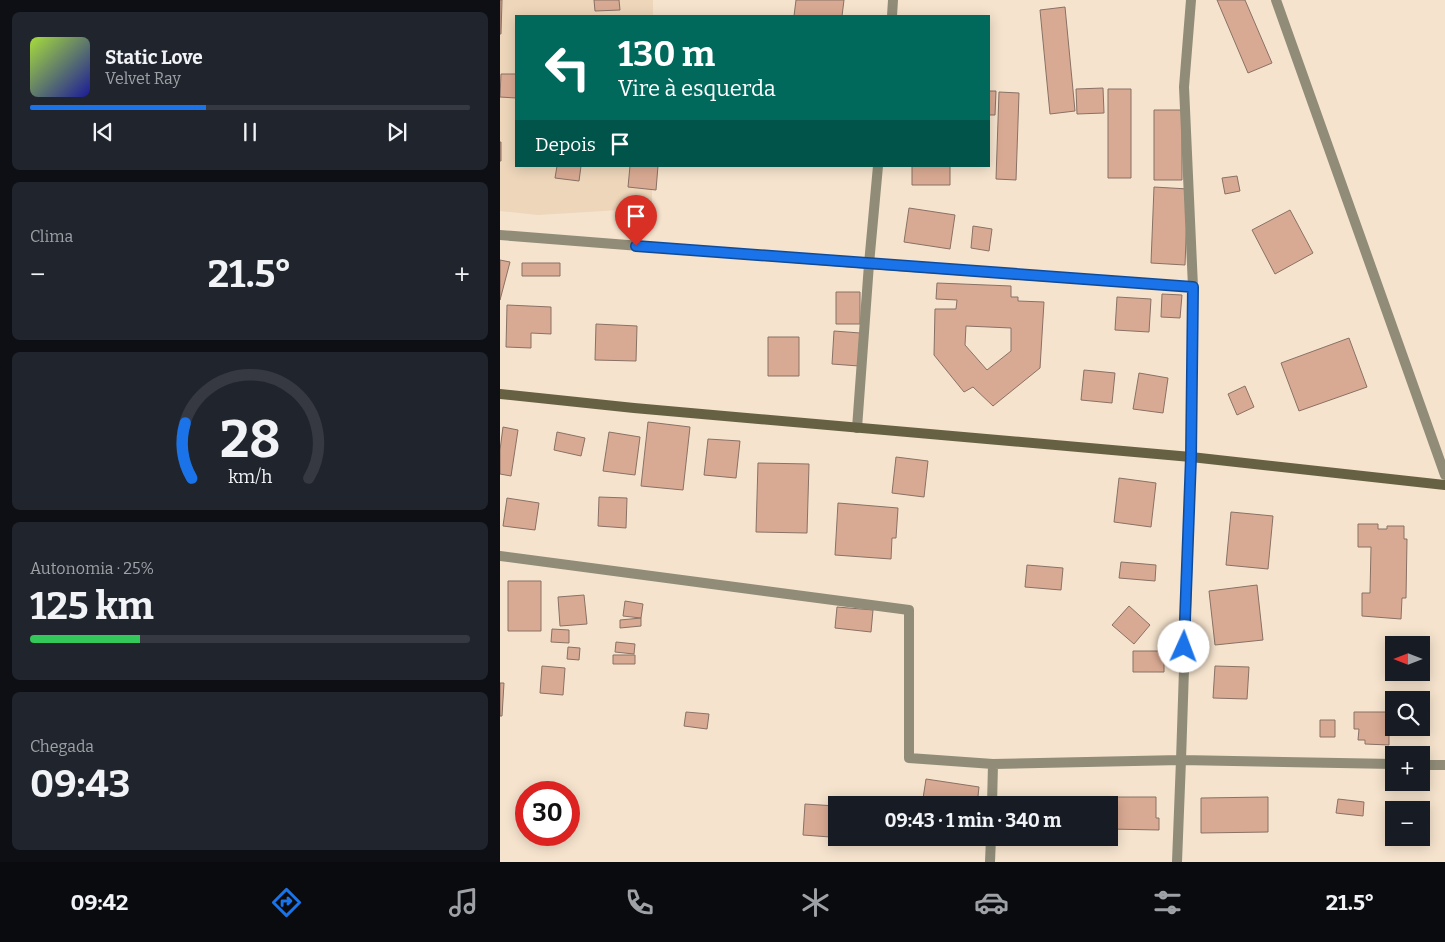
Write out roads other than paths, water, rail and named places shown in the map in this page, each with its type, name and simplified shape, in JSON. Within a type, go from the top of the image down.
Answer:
[{"type":"main road","points":[[500,394],[1191,457],[1445,485]]},
{"type":"street","points":[[892,15],[893,0]]},
{"type":"street","points":[[1176,862],[1191,457],[1193,287],[1184,87],[1191,0]]},
{"type":"street","points":[[1276,0],[1445,475]]},
{"type":"street","points":[[857,428],[878,167]]},
{"type":"street","points":[[500,235],[1193,287]]},
{"type":"street","points":[[500,556],[909,610],[909,758],[994,764],[1181,760],[1385,764]]},
{"type":"street","points":[[992,796],[994,764]]},
{"type":"street","points":[[1430,765],[1445,766]]},
{"type":"street","points":[[990,846],[990,862]]}]
